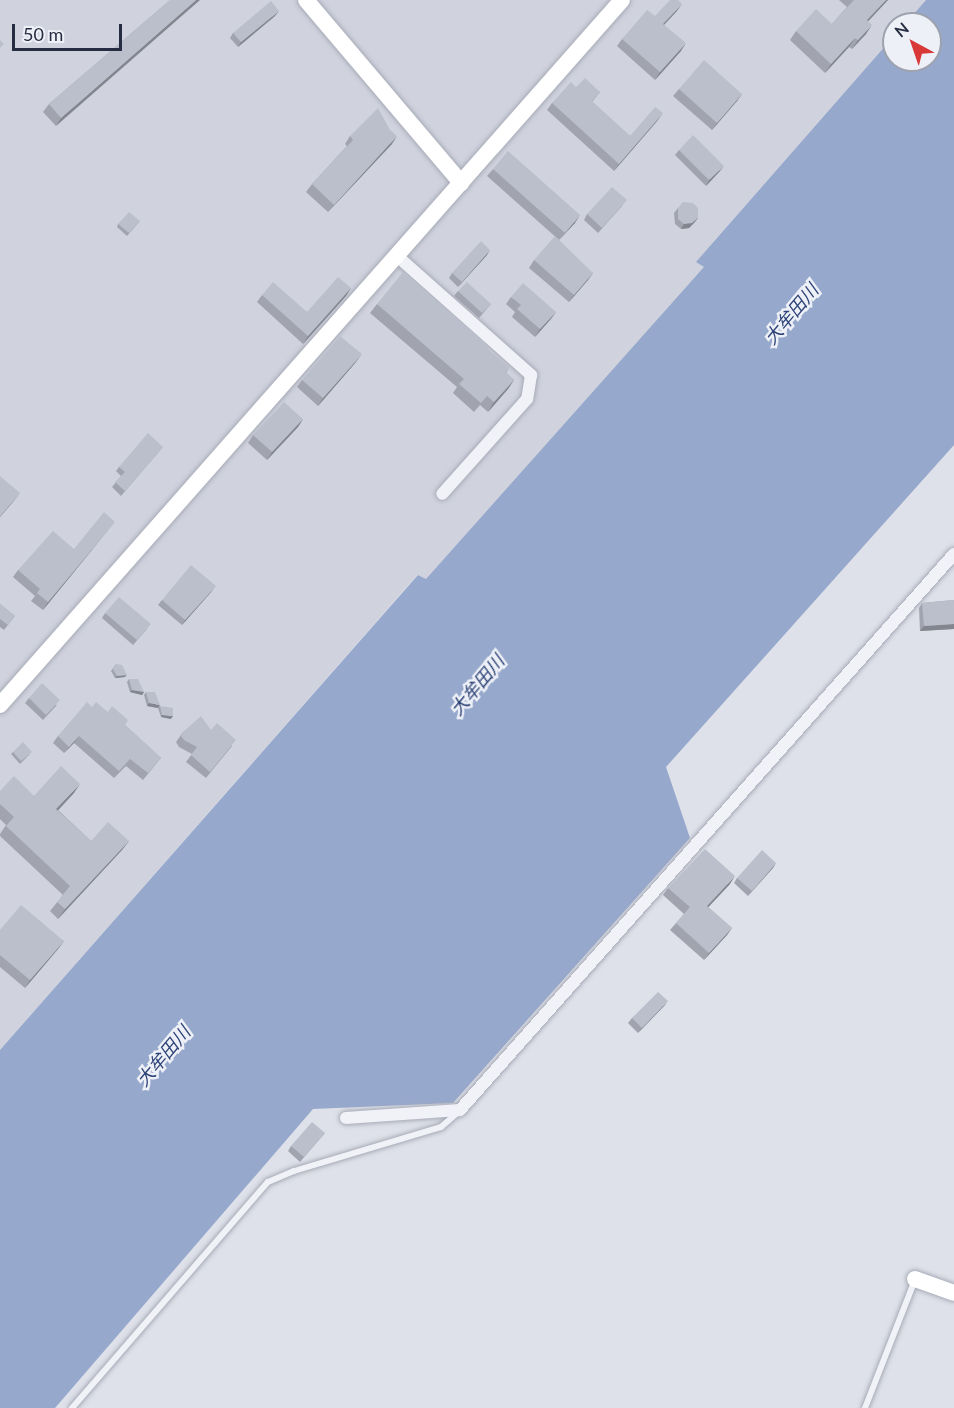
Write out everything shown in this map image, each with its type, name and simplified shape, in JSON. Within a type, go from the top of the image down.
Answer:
[{"type":"street","points":[[306,0],[461,183]]},
{"type":"street","points":[[0,705],[622,0]]},
{"type":"street","points":[[396,255],[531,375],[527,399],[442,494]]},
{"type":"street","points":[[346,1118],[460,1110],[954,554]]},
{"type":"street","points":[[915,1279],[954,1293]]},
{"type":"lane","points":[[72,1408],[267,1182],[294,1171],[441,1127],[460,1110]]},
{"type":"lane","points":[[865,1408],[915,1279]]},
{"type":"shaded area","points":[[0,0],[926,0],[916,12],[882,12],[882,50],[697,262],[705,267],[426,579],[417,575],[0,1050]]},
{"type":"water","name":"大牟田川","points":[[926,0],[954,0],[954,445],[666,767],[690,838],[453,1103],[313,1109],[55,1408],[0,1408],[0,1050],[418,575],[426,579],[704,267],[696,262],[882,50],[882,72],[942,72],[942,12],[916,12]]},
{"type":"building","points":[[170,0],[196,0],[61,118],[49,104]]},
{"type":"building","points":[[670,0],[678,0],[682,4],[663,24],[686,43],[660,72],[622,39],[647,10],[655,16]]},
{"type":"building","points":[[854,0],[886,0],[867,20],[872,25],[858,40],[855,38],[831,64],[796,31],[816,9],[832,24]]},
{"type":"building","points":[[271,1],[279,11],[241,42],[233,33]]},
{"type":"building","points":[[704,60],[742,94],[717,123],[679,89]]},
{"type":"building","points":[[585,78],[600,92],[592,101],[630,136],[655,107],[663,113],[619,164],[552,103],[571,82],[576,87]]},
{"type":"building","points":[[378,108],[390,130],[397,136],[334,205],[312,184],[353,140],[350,136]]},
{"type":"building","points":[[693,135],[724,166],[709,180],[679,150]]},
{"type":"building","points":[[508,151],[580,215],[565,233],[493,169]]},
{"type":"building","points":[[612,187],[627,200],[602,228],[587,214]]},
{"type":"building","points":[[683,202],[693,203],[698,208],[698,218],[692,223],[684,224],[678,219],[678,208]]},
{"type":"building","points":[[129,212],[140,221],[129,233],[118,224]]},
{"type":"building","points":[[555,236],[593,273],[574,295],[534,260]]},
{"type":"building","points":[[481,241],[490,250],[462,282],[452,273]]},
{"type":"building","points":[[403,272],[489,346],[487,349],[509,368],[506,372],[514,380],[494,402],[487,396],[481,403],[459,384],[464,379],[377,304]]},
{"type":"building","points":[[338,277],[351,288],[308,336],[262,295],[273,282],[307,312]]},
{"type":"building","points":[[467,282],[491,304],[482,313],[458,291]]},
{"type":"building","points":[[523,283],[556,312],[540,329],[517,309],[521,305],[511,297]]},
{"type":"building","points":[[340,336],[362,354],[323,398],[302,380]]},
{"type":"building","points":[[284,402],[303,419],[272,452],[253,435]]},
{"type":"building","points":[[148,433],[163,447],[125,491],[115,482],[125,472],[119,467]]},
{"type":"building","points":[[0,476],[20,493],[0,516]]},
{"type":"building","points":[[104,512],[115,522],[48,602],[37,593],[40,589],[18,570],[53,531],[74,549]]},
{"type":"building","points":[[191,565],[216,586],[185,620],[162,600]]},
{"type":"building","points":[[119,597],[151,624],[137,640],[105,613]]},
{"type":"building","points":[[954,600],[954,624],[924,626],[922,603]]},
{"type":"building","points":[[0,604],[15,616],[8,625],[0,619]]},
{"type":"building","points":[[116,664],[122,665],[127,675],[117,676],[113,669]]},
{"type":"building","points":[[129,679],[138,679],[144,692],[132,690]]},
{"type":"building","points":[[42,683],[60,700],[46,715],[29,698]]},
{"type":"building","points":[[146,692],[155,692],[160,705],[149,703]]},
{"type":"building","points":[[87,702],[92,707],[96,702],[108,712],[112,706],[128,720],[125,725],[161,758],[148,773],[130,759],[119,771],[79,736],[69,747],[58,736]]},
{"type":"building","points":[[160,706],[173,708],[173,716],[162,715]]},
{"type":"building","points":[[201,716],[211,730],[217,723],[236,740],[210,772],[191,755],[197,747],[181,736]]},
{"type":"building","points":[[23,742],[32,752],[21,761],[13,752]]},
{"type":"building","points":[[61,766],[80,784],[56,809],[91,841],[108,822],[129,841],[65,909],[57,902],[70,886],[6,826],[14,817],[0,804],[0,791],[14,776],[34,796]]},
{"type":"building","points":[[705,849],[735,876],[707,906],[732,928],[709,953],[676,923],[690,907],[668,888]]},
{"type":"building","points":[[762,850],[776,863],[752,891],[737,878]]},
{"type":"building","points":[[21,905],[64,941],[30,980],[0,955],[0,930]]},
{"type":"building","points":[[658,992],[668,1001],[642,1028],[632,1018]]},
{"type":"building","points":[[312,1122],[325,1133],[304,1157],[291,1146]]}]
